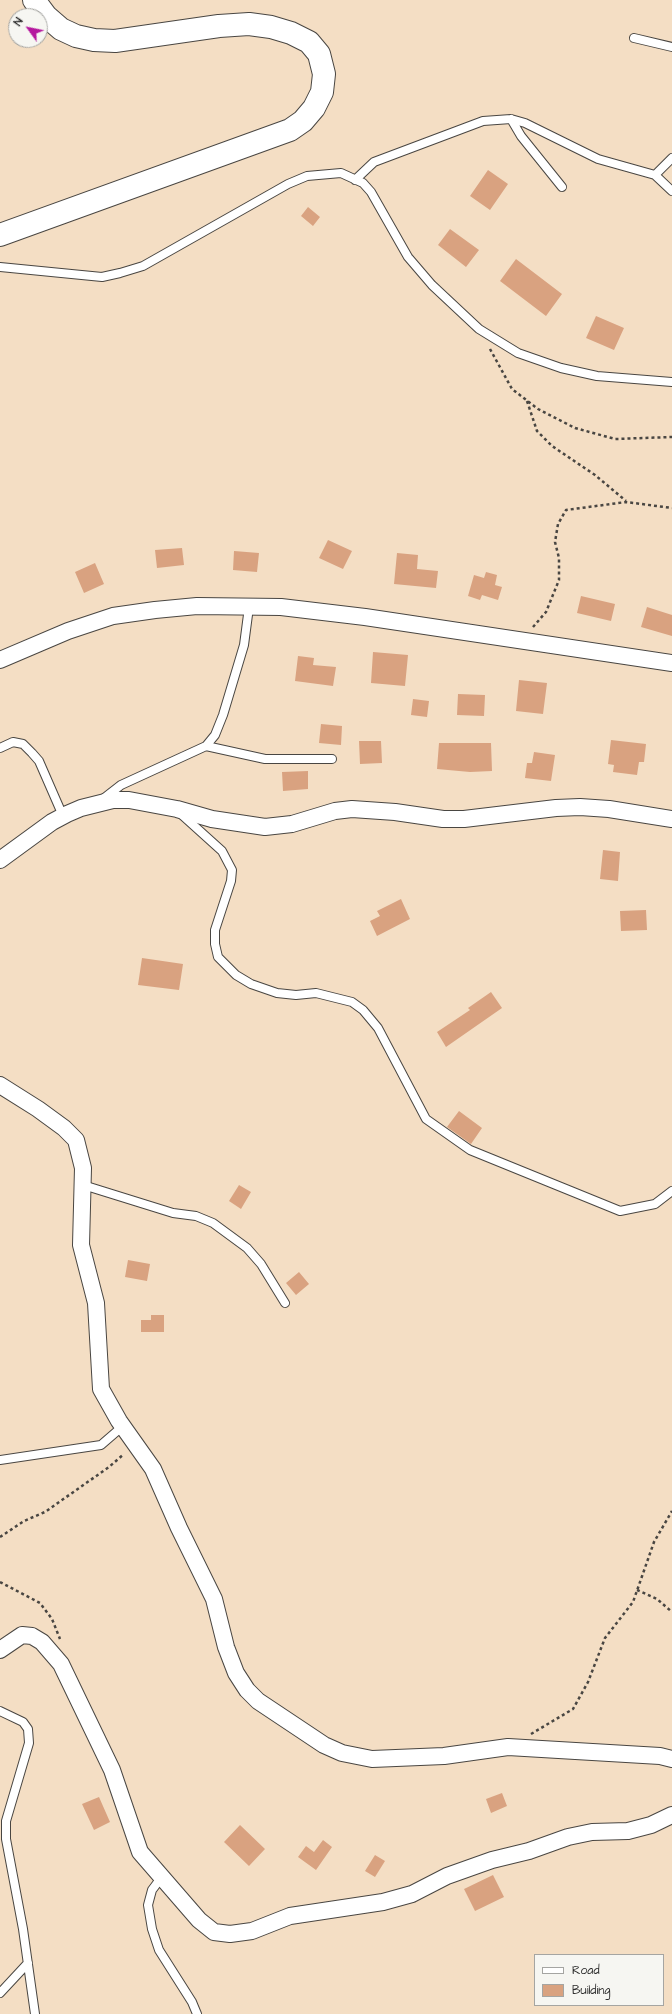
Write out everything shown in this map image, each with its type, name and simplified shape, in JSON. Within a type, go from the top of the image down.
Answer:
[{"type":"street","points":[[0,235],[290,130],[303,121],[314,108],[322,92],[324,74],[319,54],[309,42],[291,33],[271,27],[249,24],[220,26],[115,41],[94,40],[76,36],[61,29],[46,16],[34,0]]},
{"type":"street","points":[[0,660],[68,631],[113,616],[197,606],[281,607],[365,617],[672,663]]},
{"type":"street","points":[[0,860],[63,816],[97,803],[129,800],[177,809],[212,819],[265,827],[292,824],[335,811],[352,810],[395,812],[443,819],[464,819],[556,808],[580,807],[609,809],[672,819]]},
{"type":"street","points":[[0,1085],[64,1128],[76,1140],[83,1168],[81,1245],[96,1303],[101,1389],[108,1404],[153,1469],[179,1528],[208,1586],[220,1616],[226,1647],[236,1673],[247,1690],[268,1710],[324,1745],[342,1753],[366,1758],[402,1759],[444,1756],[508,1747],[660,1756],[672,1759]]},
{"type":"street","points":[[0,1650],[22,1635],[32,1636],[42,1642],[61,1664],[112,1770],[140,1852],[199,1920],[214,1932],[230,1934],[252,1931],[290,1916],[382,1902],[412,1894],[447,1876],[492,1860],[529,1851],[568,1837],[592,1832],[628,1831],[651,1825],[672,1815]]},
{"type":"lane","points":[[634,38],[672,47]]},
{"type":"lane","points":[[511,119],[521,136],[562,187]]},
{"type":"lane","points":[[355,180],[374,162],[484,121],[511,119],[525,123],[598,159],[655,175],[672,191]]},
{"type":"lane","points":[[655,175],[672,158]]},
{"type":"lane","points":[[0,267],[102,277],[120,273],[142,266],[301,178],[320,173],[341,173],[363,183],[371,192],[408,257],[427,280],[479,329],[518,353],[561,368],[597,376],[672,382]]},
{"type":"lane","points":[[97,803],[121,785],[206,746],[215,735],[223,715],[244,645],[249,607]]},
{"type":"lane","points":[[0,748],[13,742],[23,744],[32,753],[39,762],[63,816]]},
{"type":"lane","points":[[206,746],[265,759],[332,759]]},
{"type":"lane","points":[[177,809],[222,851],[232,870],[232,881],[215,930],[215,944],[218,957],[236,975],[251,984],[277,993],[296,995],[316,993],[352,1002],[363,1010],[378,1028],[426,1119],[470,1150],[620,1211],[655,1204],[672,1191]]},
{"type":"lane","points":[[83,1185],[173,1213],[196,1216],[213,1223],[247,1248],[261,1264],[285,1303]]},
{"type":"lane","points":[[0,1460],[101,1445],[123,1426]]},
{"type":"lane","points":[[0,1711],[23,1722],[28,1729],[29,1743],[6,1821],[6,1839],[28,1963],[35,2014]]},
{"type":"lane","points":[[161,1878],[152,1890],[148,1905],[152,1930],[159,1950],[192,2002],[197,2014]]},
{"type":"lane","points":[[0,1992],[28,1963]]},
{"type":"path","points":[[479,329],[512,389],[538,409],[575,428],[615,439],[672,437]]},
{"type":"path","points":[[527,400],[537,431],[552,446],[595,474],[626,502]]},
{"type":"path","points":[[521,641],[546,612],[559,580],[559,558],[555,542],[558,524],[566,510],[626,502],[672,508]]},
{"type":"path","points":[[0,1536],[24,1521],[45,1512],[109,1467],[136,1443]]},
{"type":"path","points":[[508,1747],[573,1709],[588,1682],[605,1638],[633,1602],[654,1542],[672,1511]]},
{"type":"path","points":[[637,1590],[657,1599],[672,1612]]},
{"type":"building","points":[[488,170],[508,184],[490,210],[470,196]]},
{"type":"building","points":[[308,207],[320,217],[313,226],[301,216]]},
{"type":"building","points":[[450,229],[479,250],[466,267],[438,245]]},
{"type":"building","points":[[516,259],[562,294],[546,316],[500,281]]},
{"type":"building","points":[[596,316],[624,328],[614,350],[586,338]]},
{"type":"building","points":[[328,540],[352,551],[343,569],[319,558]]},
{"type":"building","points":[[182,548],[184,565],[157,568],[155,550]]},
{"type":"building","points":[[234,551],[259,553],[257,572],[233,570]]},
{"type":"building","points":[[397,553],[418,555],[417,569],[438,571],[436,588],[394,584]]},
{"type":"building","points":[[95,563],[104,584],[84,593],[75,572]]},
{"type":"building","points":[[486,572],[497,575],[495,585],[502,587],[498,600],[482,595],[480,600],[468,596],[474,575],[484,578]]},
{"type":"building","points":[[581,596],[615,604],[611,621],[577,613]]},
{"type":"building","points":[[647,607],[672,615],[672,636],[641,627]]},
{"type":"building","points":[[373,652],[408,655],[405,686],[371,683]]},
{"type":"building","points":[[298,656],[314,658],[313,665],[336,667],[333,686],[295,681]]},
{"type":"building","points":[[519,680],[547,683],[543,714],[516,711]]},
{"type":"building","points":[[458,694],[485,695],[484,716],[457,715]]},
{"type":"building","points":[[413,699],[429,701],[427,717],[411,715]]},
{"type":"building","points":[[321,724],[342,726],[341,745],[319,743]]},
{"type":"building","points":[[611,740],[646,744],[644,762],[639,762],[637,775],[613,772],[614,765],[608,764]]},
{"type":"building","points":[[359,741],[381,741],[382,763],[360,764]]},
{"type":"building","points":[[439,743],[491,743],[492,771],[470,772],[437,769]]},
{"type":"building","points":[[534,752],[555,755],[551,781],[525,778],[527,763],[532,763]]},
{"type":"building","points":[[308,771],[308,789],[283,791],[282,772]]},
{"type":"building","points":[[603,850],[620,852],[618,881],[600,879]]},
{"type":"building","points":[[401,899],[410,919],[377,936],[370,921],[380,916],[377,911]]},
{"type":"building","points":[[646,910],[647,930],[621,931],[620,911]]},
{"type":"building","points":[[142,958],[183,964],[179,990],[138,985]]},
{"type":"building","points":[[491,992],[502,1008],[446,1047],[437,1032],[470,1010],[468,1008]]},
{"type":"building","points":[[459,1111],[482,1128],[471,1144],[447,1127]]},
{"type":"building","points":[[239,1185],[251,1192],[241,1209],[229,1201]]},
{"type":"building","points":[[128,1260],[150,1264],[147,1281],[125,1277]]},
{"type":"building","points":[[299,1272],[309,1284],[296,1295],[286,1283]]},
{"type":"building","points":[[151,1315],[164,1315],[164,1332],[141,1332],[141,1320],[151,1320]]},
{"type":"building","points":[[502,1793],[507,1806],[491,1813],[486,1799]]},
{"type":"building","points":[[99,1797],[110,1822],[94,1830],[82,1804]]},
{"type":"building","points":[[240,1825],[265,1849],[249,1866],[224,1842]]},
{"type":"building","points":[[323,1840],[332,1847],[316,1870],[298,1857],[306,1846],[314,1852]]},
{"type":"building","points":[[375,1855],[385,1861],[375,1877],[365,1871]]},
{"type":"building","points":[[493,1875],[504,1897],[475,1911],[464,1889]]}]
